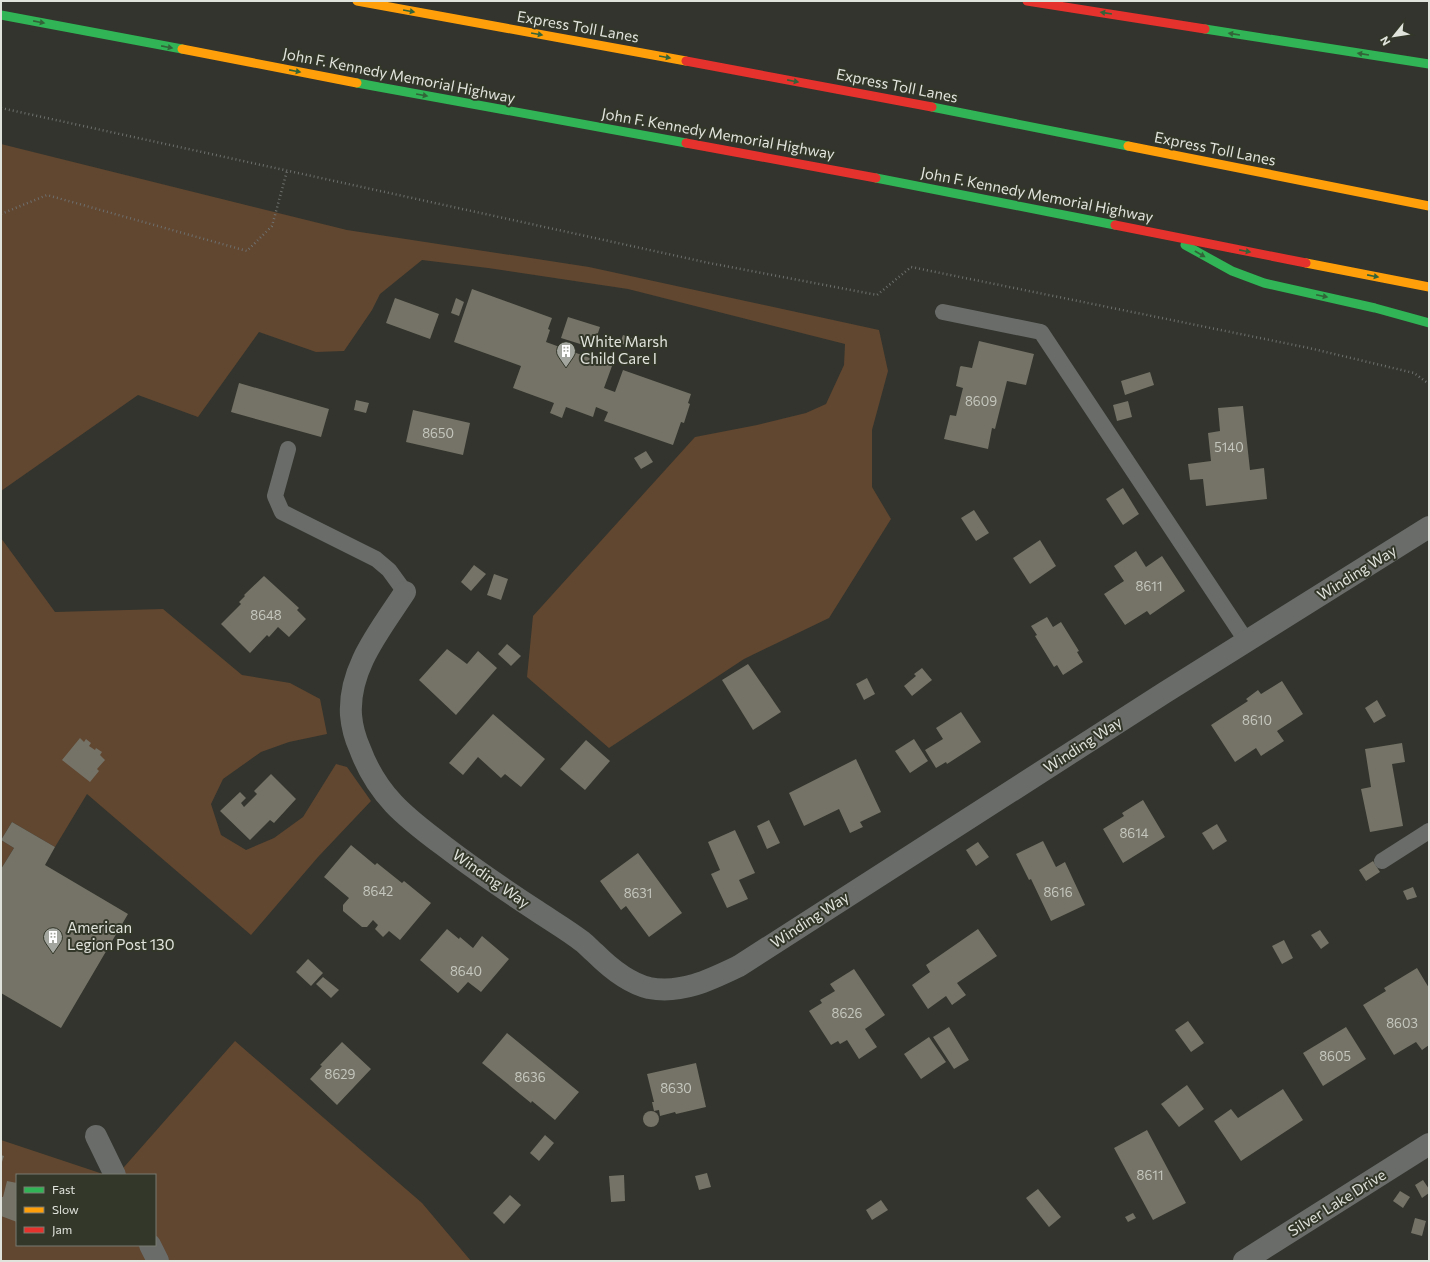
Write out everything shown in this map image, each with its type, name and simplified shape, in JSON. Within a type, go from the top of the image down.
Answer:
[{"type":"highway","name":"Express Toll Lanes","points":[[357,1],[945,110],[1429,206]]},
{"type":"highway","points":[[1027,1],[1429,64]]},
{"type":"highway","name":"John F. Kennedy Memorial Highway","points":[[1,15],[410,93],[883,179],[1429,287]]},
{"type":"highway","points":[[1166,235],[1221,266],[1252,279],[1288,289],[1369,306],[1429,323]]},
{"type":"street","name":"Winding Way","points":[[405,592],[369,647],[361,663],[351,699],[351,716],[354,735],[368,770],[381,791],[416,826],[478,872],[584,942],[613,970],[630,981],[648,987],[667,990],[687,988],[712,979],[739,966],[1164,693],[1429,527]]},
{"type":"street","points":[[96,1136],[115,1174]]},
{"type":"street","name":"Silver Lake Drive","points":[[1244,1261],[1429,1144]]},
{"type":"street","points":[[150,1246],[158,1261]]},
{"type":"lane","points":[[943,312],[1041,332],[1247,642]]},
{"type":"lane","points":[[288,449],[275,496],[282,512],[376,559],[389,570],[405,592]]},
{"type":"lane","points":[[1382,861],[1429,831]]},
{"type":"path","points":[[1,108],[708,263],[877,295],[911,267],[1308,348],[1414,373],[1429,384]]},
{"type":"path","points":[[1,214],[47,195],[247,251],[272,226],[287,171]]},
{"type":"shaded area","points":[[1,144],[347,230],[589,267],[879,330],[888,371],[872,430],[872,487],[891,519],[829,618],[744,659],[609,748],[527,677],[533,616],[695,437],[757,425],[806,413],[826,404],[844,365],[845,344],[628,289],[488,268],[422,260],[380,294],[372,310],[344,351],[316,352],[259,332],[198,417],[138,395],[1,491]]},
{"type":"shaded area","points":[[1,538],[55,612],[163,609],[242,675],[290,683],[320,699],[327,734],[289,742],[261,752],[223,779],[211,804],[221,835],[246,850],[274,838],[303,817],[336,764],[347,767],[371,801],[318,857],[251,935],[87,794],[55,847],[12,822],[1,840]]},
{"type":"shaded area","points":[[1,840],[14,848],[1,869]]},
{"type":"shaded area","points":[[235,1041],[422,1203],[471,1261],[1,1261],[1,1140],[103,1174],[16,1174],[16,1246],[156,1246],[156,1174],[118,1174]]},
{"type":"building","name":"White Marsh Child Care I","points":[[472,289],[552,318],[548,329],[550,330],[546,342],[612,366],[604,388],[615,392],[623,370],[691,394],[688,403],[690,404],[684,423],[681,422],[673,445],[604,421],[608,412],[596,407],[593,417],[566,407],[562,418],[550,413],[554,403],[513,388],[521,366],[454,342]]},
{"type":"building","points":[[395,298],[439,314],[430,339],[386,323]]},
{"type":"building","points":[[456,298],[464,302],[459,316],[451,313]]},
{"type":"building","points":[[568,317],[600,327],[593,348],[561,338]]},
{"type":"building","points":[[623,335],[634,339],[630,347],[620,343]]},
{"type":"building","points":[[979,341],[1034,354],[1026,385],[1007,381],[995,429],[992,428],[988,449],[944,439],[950,415],[956,416],[963,388],[956,386],[960,367],[972,368]]},
{"type":"building","points":[[1150,372],[1154,385],[1125,395],[1121,381]]},
{"type":"building","points":[[239,383],[329,409],[321,437],[231,412]]},
{"type":"building","points":[[356,400],[369,403],[366,413],[354,410]]},
{"type":"building","points":[[1128,401],[1132,417],[1117,421],[1113,405]]},
{"type":"building","points":[[1243,406],[1250,470],[1264,468],[1267,499],[1206,506],[1203,479],[1190,480],[1188,464],[1211,461],[1208,433],[1220,431],[1218,408]]},
{"type":"building","points":[[413,410],[470,423],[463,455],[406,442]]},
{"type":"building","points":[[646,451],[653,462],[641,469],[634,458]]},
{"type":"building","points":[[1123,488],[1139,514],[1123,525],[1106,499]]},
{"type":"building","points":[[974,510],[989,533],[976,541],[961,518]]},
{"type":"building","points":[[1040,540],[1056,566],[1030,584],[1013,558]]},
{"type":"building","points":[[1136,551],[1146,567],[1162,556],[1185,591],[1150,615],[1147,611],[1125,625],[1104,594],[1124,581],[1114,566]]},
{"type":"building","points":[[474,565],[486,574],[471,591],[461,582]]},
{"type":"building","points":[[494,574],[508,579],[501,600],[487,595]]},
{"type":"building","points":[[264,576],[299,608],[297,610],[306,619],[289,637],[278,627],[269,637],[267,635],[250,653],[221,624],[241,604],[239,602],[245,596],[244,595]]},
{"type":"building","points":[[1047,617],[1053,627],[1061,622],[1079,651],[1077,652],[1083,662],[1063,675],[1057,665],[1054,667],[1035,636],[1037,635],[1031,626]]},
{"type":"building","points":[[507,644],[521,656],[511,666],[498,654]]},
{"type":"building","points":[[447,649],[467,664],[478,651],[497,668],[456,715],[419,680]]},
{"type":"building","points":[[748,664],[781,712],[753,730],[722,680]]},
{"type":"building","points":[[922,668],[932,680],[912,696],[904,686],[916,676],[914,674]]},
{"type":"building","points":[[867,678],[875,694],[864,700],[856,684]]},
{"type":"building","points":[[1282,681],[1303,714],[1277,731],[1284,741],[1261,756],[1256,748],[1235,762],[1211,725],[1248,701],[1246,699],[1258,690],[1261,694]]},
{"type":"building","points":[[1377,700],[1386,716],[1374,723],[1365,708]]},
{"type":"building","points":[[961,712],[981,742],[947,764],[946,762],[936,768],[925,750],[943,739],[936,728]]},
{"type":"building","points":[[493,714],[545,759],[521,787],[505,774],[501,778],[478,757],[463,775],[449,763]]},
{"type":"building","points":[[80,738],[84,742],[86,739],[91,743],[89,746],[102,752],[100,755],[105,760],[97,769],[99,771],[90,782],[62,760]]},
{"type":"building","points":[[914,739],[928,761],[910,773],[895,751]]},
{"type":"building","points":[[586,740],[610,761],[585,790],[560,769]]},
{"type":"building","points":[[1402,743],[1405,762],[1392,764],[1403,826],[1370,832],[1361,789],[1371,787],[1365,749]]},
{"type":"building","points":[[856,759],[881,812],[860,822],[863,827],[850,833],[839,809],[804,826],[789,793]]},
{"type":"building","points":[[271,774],[296,799],[274,823],[270,820],[250,840],[220,811],[240,792],[246,798],[241,803],[244,807],[257,794],[254,791]]},
{"type":"building","points":[[1143,800],[1165,837],[1123,863],[1103,829],[1124,816],[1122,813]]},
{"type":"building","points":[[769,820],[780,843],[767,849],[757,826]]},
{"type":"building","name":"American Legion Post 130","points":[[12,822],[55,847],[45,865],[128,914],[61,1028],[1,993],[1,869],[14,848],[1,840]]},
{"type":"building","points":[[1217,824],[1227,841],[1213,850],[1202,833]]},
{"type":"building","points":[[735,830],[755,873],[739,880],[748,899],[727,908],[711,874],[720,870],[708,842]]},
{"type":"building","points":[[1043,841],[1056,867],[1065,862],[1085,905],[1051,921],[1031,879],[1029,880],[1016,854]]},
{"type":"building","points":[[978,842],[989,857],[976,866],[966,850]]},
{"type":"building","points":[[351,845],[375,865],[377,863],[402,883],[404,881],[431,903],[400,940],[389,931],[383,937],[375,929],[378,925],[373,920],[367,927],[362,927],[343,911],[343,905],[349,898],[324,877]]},
{"type":"building","points":[[638,853],[682,913],[649,937],[626,906],[621,910],[600,881]]},
{"type":"building","points":[[1373,861],[1380,872],[1366,881],[1359,870]]},
{"type":"building","points":[[1413,887],[1417,897],[1407,900],[1403,891]]},
{"type":"building","points":[[447,929],[459,939],[460,937],[473,948],[482,936],[509,959],[481,992],[468,982],[458,993],[420,960]]},
{"type":"building","points":[[978,929],[997,956],[957,983],[966,995],[952,1005],[946,996],[928,1009],[912,985],[930,972],[926,965]]},
{"type":"building","points":[[1320,930],[1329,943],[1321,949],[1311,935]]},
{"type":"building","points":[[1284,940],[1293,958],[1282,964],[1272,946]]},
{"type":"building","points":[[308,959],[323,973],[311,986],[296,972]]},
{"type":"building","points":[[1417,968],[1429,988],[1429,1045],[1422,1050],[1416,1042],[1394,1055],[1363,1005],[1386,991],[1384,988]]},
{"type":"building","points":[[854,969],[885,1015],[865,1029],[877,1047],[859,1059],[847,1040],[840,1044],[838,1041],[831,1045],[809,1011],[822,1003],[820,1000],[835,991],[830,984]]},
{"type":"building","points":[[323,977],[339,990],[331,998],[316,984]]},
{"type":"building","points":[[1188,1021],[1204,1043],[1191,1052],[1175,1030]]},
{"type":"building","points":[[949,1027],[969,1060],[954,1069],[933,1037]]},
{"type":"building","points":[[1346,1027],[1366,1059],[1323,1086],[1303,1053]]},
{"type":"building","points":[[507,1033],[579,1092],[555,1120],[532,1101],[531,1103],[482,1063]]},
{"type":"building","points":[[929,1037],[946,1062],[921,1079],[904,1054]]},
{"type":"building","points":[[342,1042],[371,1069],[337,1105],[310,1079],[322,1066],[320,1065]]},
{"type":"building","points":[[696,1063],[706,1107],[660,1116],[659,1110],[654,1111],[652,1102],[654,1102],[647,1074]]},
{"type":"building","points":[[1187,1085],[1204,1109],[1179,1127],[1161,1104]]},
{"type":"building","points":[[1283,1089],[1303,1120],[1241,1161],[1214,1121],[1231,1109],[1238,1118]]},
{"type":"building","points":[[651,1111],[657,1113],[659,1119],[657,1125],[651,1127],[645,1125],[643,1119],[645,1113]]},
{"type":"building","points":[[1147,1130],[1186,1203],[1153,1220],[1114,1148]]},
{"type":"building","points":[[545,1135],[554,1143],[539,1161],[530,1153]]},
{"type":"building","points":[[1,1155],[4,1156],[1,1165]]},
{"type":"building","points":[[707,1173],[711,1187],[699,1190],[695,1176]]},
{"type":"building","points":[[624,1175],[625,1201],[611,1202],[609,1176]]},
{"type":"building","points":[[1423,1180],[1429,1189],[1429,1193],[1422,1198],[1415,1185]]},
{"type":"building","points":[[7,1181],[16,1183],[16,1222],[1,1216],[1,1197],[3,1197]]},
{"type":"building","points":[[1038,1189],[1061,1217],[1049,1227],[1026,1198]]},
{"type":"building","points":[[1400,1191],[1410,1197],[1403,1208],[1393,1201]]},
{"type":"building","points":[[510,1195],[521,1205],[504,1224],[493,1213]]},
{"type":"building","points":[[881,1200],[888,1210],[872,1220],[866,1210]]},
{"type":"building","points":[[1133,1213],[1136,1218],[1128,1222],[1125,1217]]},
{"type":"building","points":[[1415,1218],[1426,1221],[1422,1236],[1411,1233]]},
{"type":"traffic: fast","points":[[1,15],[182,49]]},
{"type":"traffic: fast","points":[[1205,29],[1429,64]]},
{"type":"traffic: fast","points":[[357,83],[686,143]]},
{"type":"traffic: fast","points":[[932,107],[1128,146]]},
{"type":"traffic: fast","points":[[876,178],[1115,225]]},
{"type":"traffic: fast","points":[[1185,245],[1232,271],[1264,283],[1375,308],[1429,323]]},
{"type":"traffic: slow","points":[[357,1],[686,61]]},
{"type":"traffic: slow","points":[[182,49],[357,83]]},
{"type":"traffic: slow","points":[[1128,146],[1429,206]]},
{"type":"traffic: slow","points":[[1306,263],[1429,287]]},
{"type":"traffic: jam","points":[[1027,1],[1205,29]]},
{"type":"traffic: jam","points":[[686,61],[932,107]]},
{"type":"traffic: jam","points":[[686,143],[876,178]]},
{"type":"traffic: jam","points":[[1115,225],[1306,263]]},
{"type":"place","name":"White Marsh Child Care I","points":[[566,368]]},
{"type":"place","name":"American Legion Post 130","points":[[53,954]]}]
